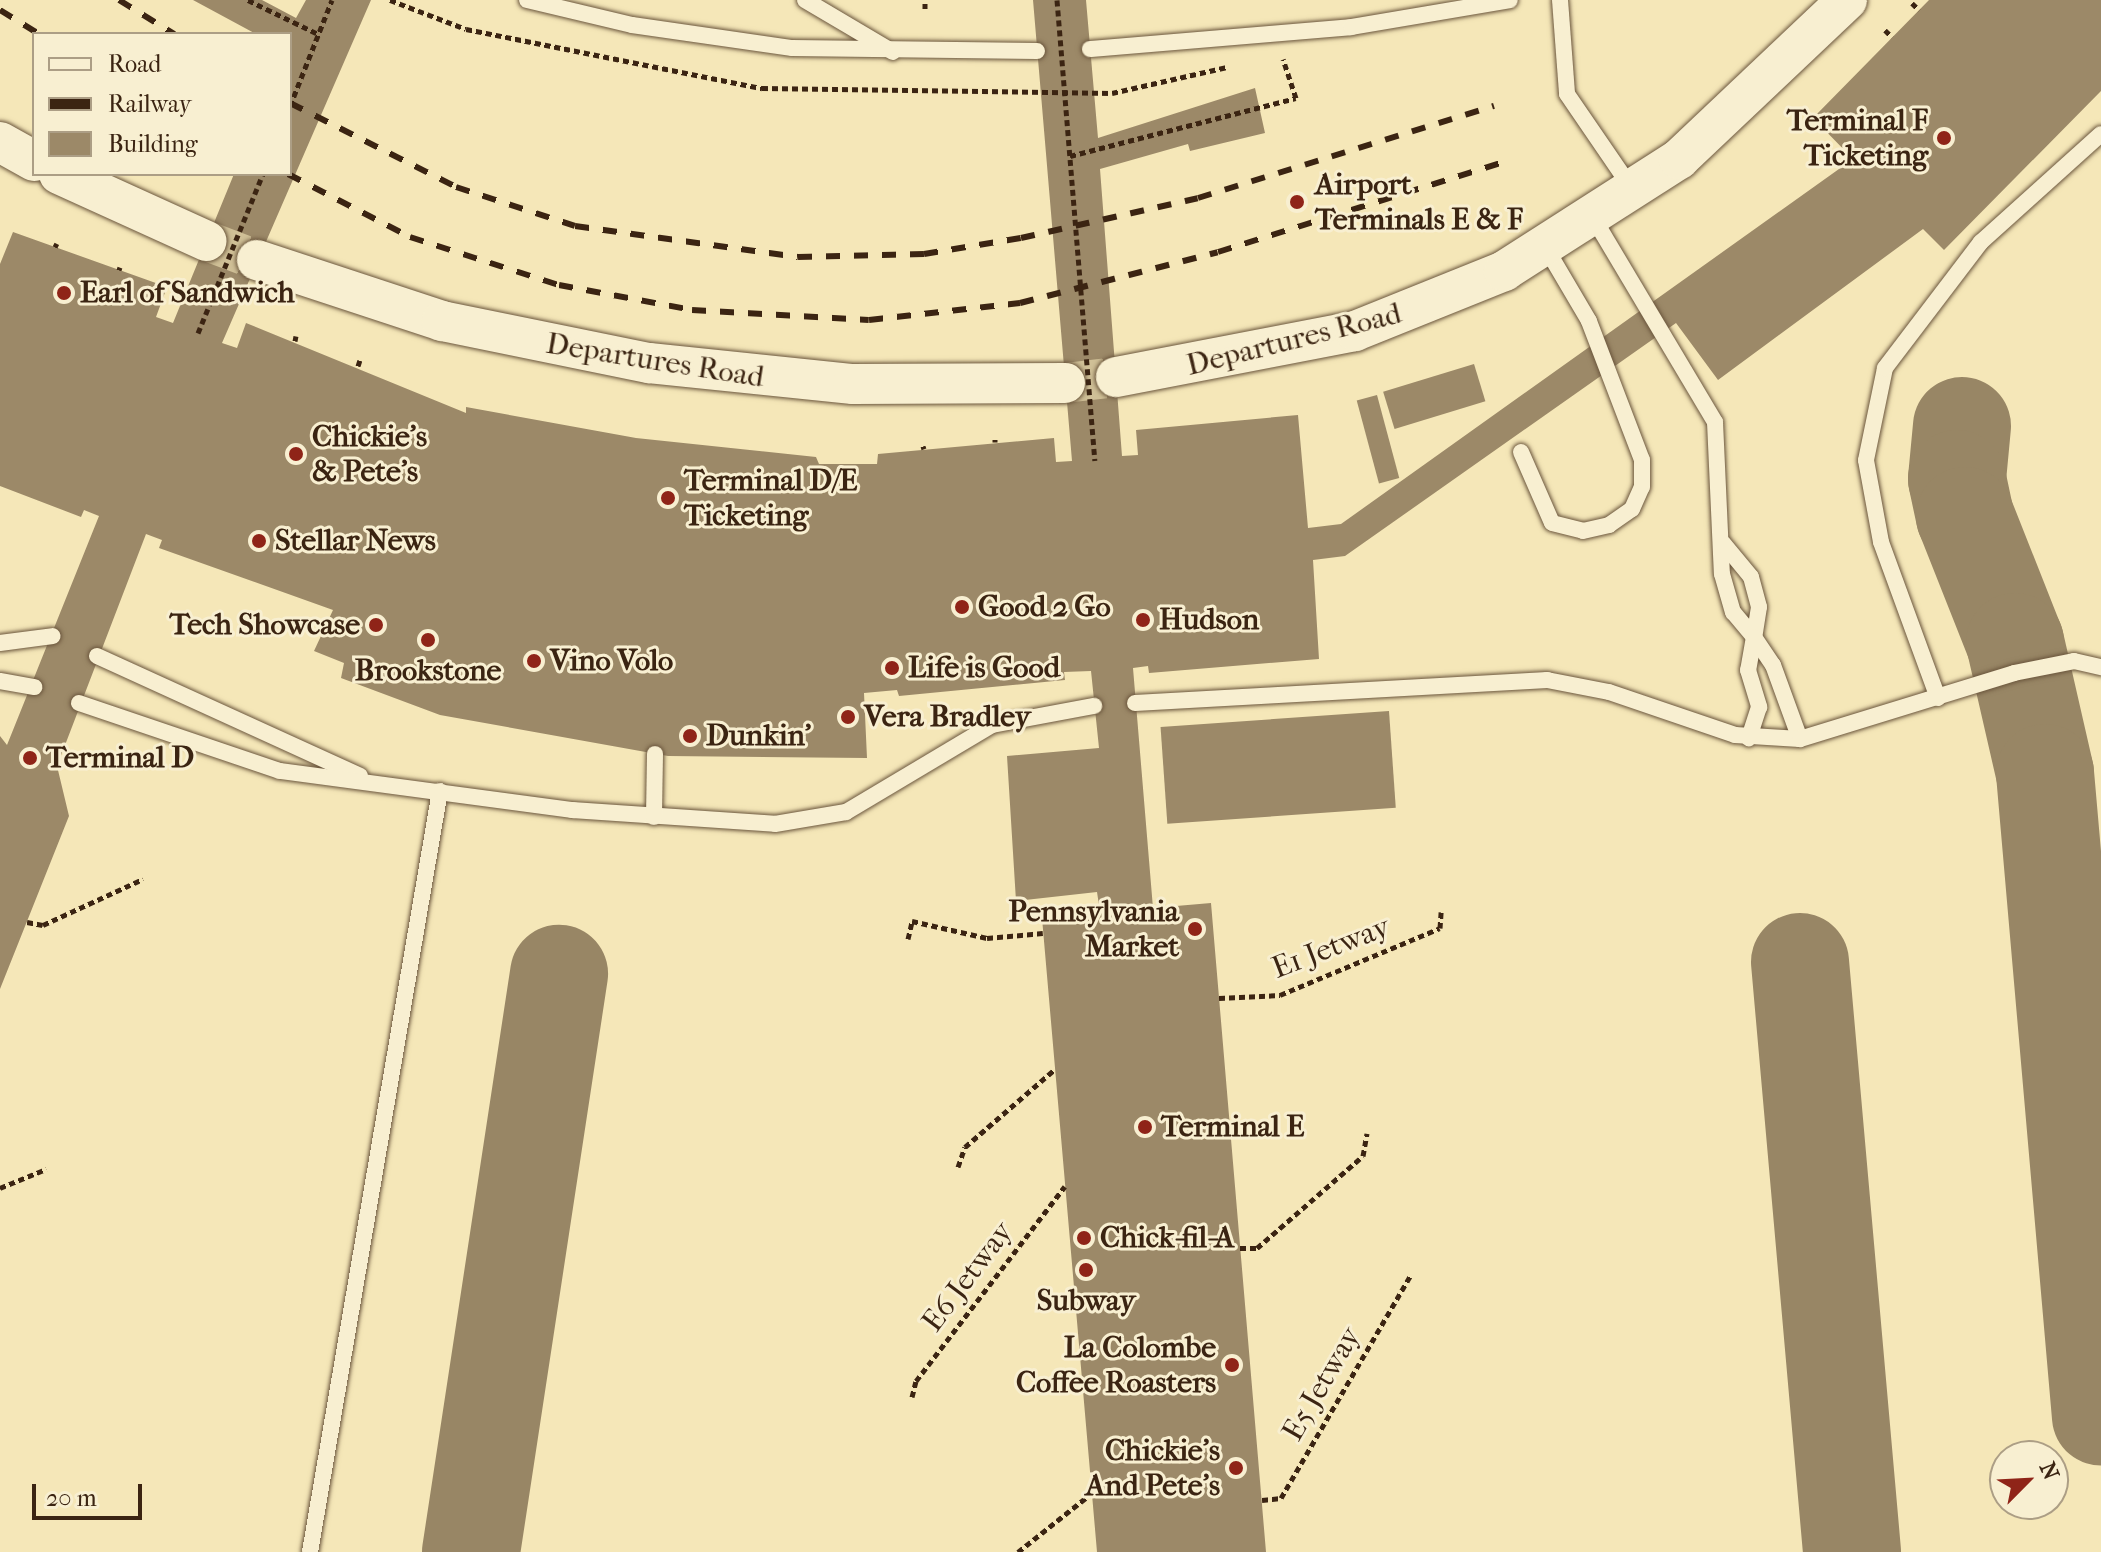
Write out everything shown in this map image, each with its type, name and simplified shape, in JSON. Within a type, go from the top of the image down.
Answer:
[{"type":"street","name":"Departures Road","points":[[1116,377],[1355,331],[1458,293],[1546,248],[1635,192],[1716,127],[1847,0]]},
{"type":"street","points":[[63,176],[207,241]]},
{"type":"street","name":"Departures Road","points":[[257,260],[442,321],[675,367],[853,384],[1065,383]]},
{"type":"lane","points":[[527,0],[740,43],[897,54],[1037,51]]},
{"type":"lane","points":[[805,0],[897,54]]},
{"type":"lane","points":[[1090,49],[1277,31],[1451,5],[1510,0]]},
{"type":"lane","points":[[1560,0],[1567,94],[1635,192]]},
{"type":"lane","points":[[1938,698],[1881,542],[1866,460],[1885,368],[1981,242],[2101,134]]},
{"type":"lane","points":[[1594,219],[1715,422],[1723,543],[1722,574],[1733,612],[1773,665],[1800,739]]},
{"type":"lane","points":[[1521,452],[1552,523],[1583,531],[1609,525],[1632,509],[1642,487],[1642,460],[1589,321],[1546,248]]},
{"type":"lane","points":[[1723,543],[1751,577],[1759,607],[1748,670],[1759,707],[1749,738]]},
{"type":"lane","points":[[0,643],[53,636]]},
{"type":"lane","points":[[97,656],[365,779]]},
{"type":"lane","points":[[1135,703],[1547,680],[1609,692],[1749,738],[1800,739],[2051,665],[2101,667]]},
{"type":"lane","points":[[0,681],[34,687]]},
{"type":"lane","points":[[79,703],[251,765],[654,817],[814,821],[846,812],[992,725],[1094,706]]},
{"type":"lane","points":[[654,817],[655,754]]},
{"type":"lane","points":[[310,1552],[440,791]]},
{"type":"path","points":[[248,0],[318,34]]},
{"type":"path","points":[[292,101],[332,0]]},
{"type":"path","points":[[925,0],[925,9]]},
{"type":"path","points":[[1057,0],[1095,460]]},
{"type":"path","points":[[1912,3],[1919,10]]},
{"type":"path","points":[[1885,30],[1892,37]]},
{"type":"path","points":[[1070,156],[1296,98],[1277,31]]},
{"type":"path","points":[[198,333],[262,176]]},
{"type":"path","points":[[27,922],[43,925],[143,879]]},
{"type":"path","name":"E1 Jetway","points":[[1219,998],[1280,995],[1440,928],[1441,912]]},
{"type":"path","points":[[908,939],[912,921],[987,938],[1043,933]]},
{"type":"path","points":[[958,1167],[965,1147],[1055,1069]]},
{"type":"path","points":[[1240,1248],[1257,1248],[1363,1156],[1367,1133]]},
{"type":"path","points":[[0,1188],[46,1169]]},
{"type":"path","name":"E6 Jetway","points":[[912,1397],[916,1381],[1065,1186]]},
{"type":"path","name":"E5 Jetway","points":[[1262,1500],[1281,1498],[1411,1275]]},
{"type":"path","points":[[1018,1552],[1092,1493]]},
{"type":"building","points":[[193,0],[262,0],[296,18],[306,0],[371,0],[222,343],[237,348],[246,323],[466,413],[466,407],[636,438],[816,457],[819,464],[877,464],[878,454],[1054,438],[1056,462],[1072,461],[1033,0],[1086,0],[1098,138],[1255,88],[1265,133],[1190,151],[1188,144],[1100,169],[1122,456],[1138,455],[1136,430],[1298,415],[1308,528],[1341,524],[1853,159],[1813,118],[1929,0],[2101,0],[2101,91],[1944,250],[1923,229],[1718,380],[1676,323],[1345,556],[1313,560],[1319,659],[1149,673],[1148,666],[1133,668],[1153,908],[1211,903],[1266,1552],[1097,1552],[1042,918],[1100,912],[1097,892],[1016,901],[1007,756],[1099,748],[1091,671],[1064,672],[1065,680],[899,696],[897,690],[864,693],[867,758],[668,756],[440,715],[341,678],[344,663],[314,651],[333,610],[159,548],[162,540],[146,534],[57,766],[69,816],[0,989],[0,736],[7,745],[99,516],[84,510],[81,517],[0,486],[0,264],[13,232],[167,287],[156,317],[173,323],[233,176],[292,176],[292,32],[252,32]]},
{"type":"building","points":[[1474,364],[1485,401],[1395,429],[1383,392]]},
{"type":"building","points":[[1377,395],[1399,478],[1379,484],[1357,400]]},
{"type":"building","points":[[1389,711],[1396,808],[1167,824],[1161,727]]},
{"type":"taxiway","points":[[1962,426],[1957,479],[1965,516],[2015,642],[2045,773],[2101,1417]]},
{"type":"taxiway","points":[[1800,962],[1852,1552]]},
{"type":"taxiway","points":[[471,1552],[559,974]]},
{"type":"tunnel","points":[[207,241],[257,260]]},
{"type":"tunnel","points":[[1065,383],[1116,377]]},
{"type":"railway","points":[[119,0],[171,32]]},
{"type":"railway","points":[[0,10],[36,32]]},
{"type":"railway","points":[[292,104],[456,187],[575,226],[798,257],[924,254],[1021,238],[1198,198],[1494,106]]},
{"type":"railway","points":[[292,176],[410,237],[559,285],[692,310],[869,320],[1020,303],[1218,252],[1509,160]]},
{"type":"place","name":"Terminal F Ticketing","points":[[1944,138]]},
{"type":"place","name":"Airport Terminals E & F","points":[[1297,202]]},
{"type":"place","name":"Earl of Sandwich","points":[[64,293]]},
{"type":"place","name":"Chickie's & Pete's","points":[[296,454]]},
{"type":"place","name":"Terminal D/E Ticketing","points":[[668,498]]},
{"type":"place","name":"Stellar News","points":[[259,541]]},
{"type":"place","name":"Good 2 Go","points":[[962,607]]},
{"type":"place","name":"Hudson","points":[[1143,620]]},
{"type":"place","name":"Tech Showcase","points":[[376,625]]},
{"type":"place","name":"Brookstone","points":[[428,640]]},
{"type":"place","name":"Vino Volo","points":[[534,661]]},
{"type":"place","name":"Life is Good","points":[[892,668]]},
{"type":"place","name":"Vera Bradley","points":[[848,717]]},
{"type":"place","name":"Dunkin'","points":[[690,736]]},
{"type":"place","name":"Terminal D","points":[[30,758]]},
{"type":"place","name":"Pennsylvania Market","points":[[1195,929]]},
{"type":"place","name":"Terminal E","points":[[1145,1127]]},
{"type":"place","name":"Chick-fil-A","points":[[1084,1238]]},
{"type":"place","name":"Subway","points":[[1086,1270]]},
{"type":"place","name":"La Colombe Coffee Roasters","points":[[1232,1365]]},
{"type":"place","name":"Chickie's And Pete's","points":[[1236,1468]]}]
